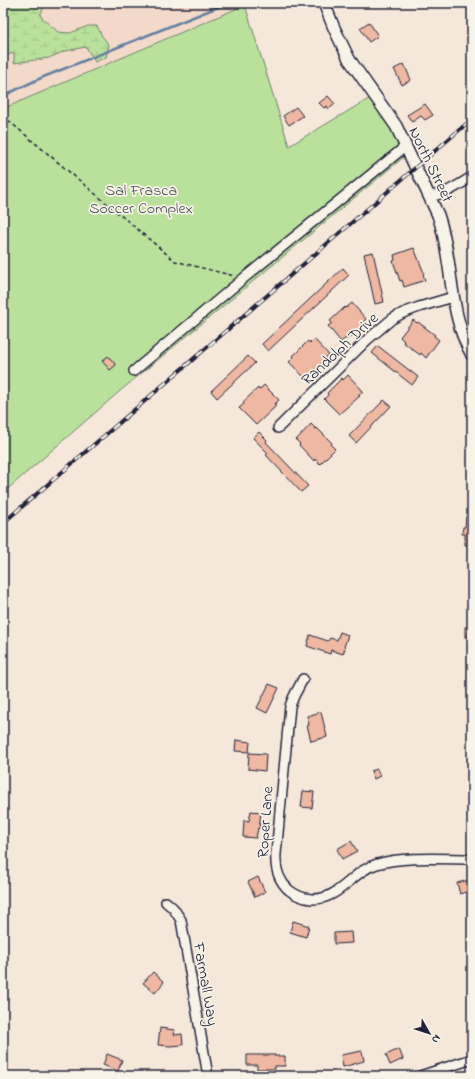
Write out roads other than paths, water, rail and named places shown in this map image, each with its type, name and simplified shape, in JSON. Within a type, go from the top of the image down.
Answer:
[{"type":"main road","name":"North Street","points":[[324,3],[349,59],[388,114],[406,146],[430,196],[444,230],[453,297],[460,328],[472,355]]},
{"type":"street","points":[[134,371],[244,278],[406,146]]},
{"type":"street","points":[[430,196],[441,195],[472,177]]},
{"type":"street","name":"Randolph Drive","points":[[278,428],[367,340],[392,319],[419,307],[453,297]]},
{"type":"street","name":"Roper Lane","points":[[303,680],[290,706],[276,854],[276,869],[283,883],[288,889],[301,897],[309,899],[324,898],[338,891],[357,874],[376,864],[409,860],[472,859]]},
{"type":"street","name":"Farmall Way","points":[[166,902],[173,908],[182,920],[208,1076]]},
{"type":"street","points":[[420,1076],[472,1059]]},
{"type":"waterway","points":[[3,96],[41,78],[228,3]]},
{"type":"waterway","points":[[3,55],[7,70],[3,96]]},
{"type":"railway","points":[[3,523],[472,119]]},
{"type":"park label","name":"Sal Frasca Soccer Complex","points":[[141,198]]}]
